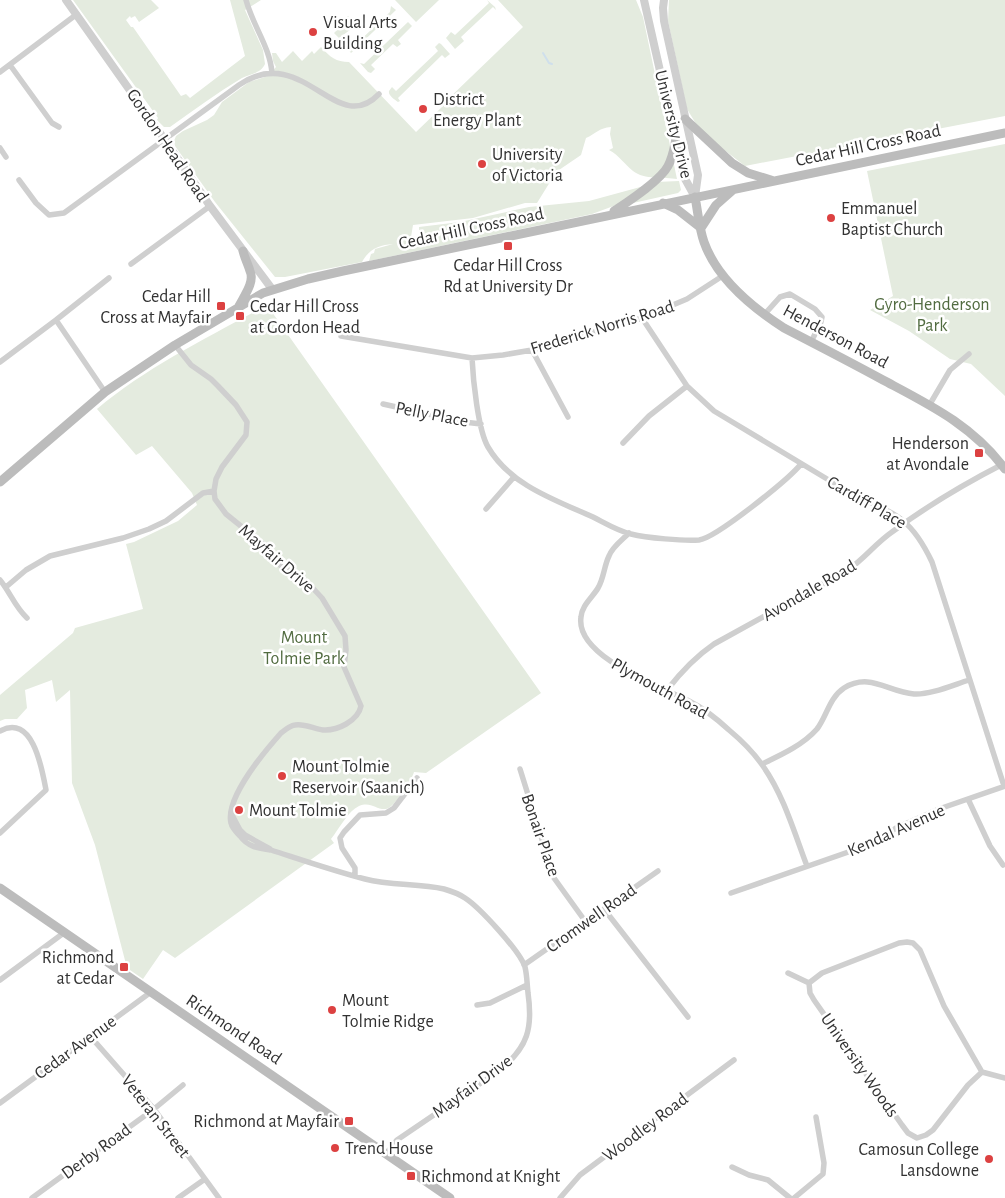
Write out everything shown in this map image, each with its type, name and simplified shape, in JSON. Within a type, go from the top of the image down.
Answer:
[{"type":"main road","points":[[685,119],[732,163],[748,172],[773,181]]},
{"type":"main road","name":"Cedar Hill Cross Road","points":[[0,482],[105,392],[175,345],[239,306],[272,289],[320,276],[610,214],[1005,133]]},
{"type":"main road","points":[[610,214],[662,174],[672,159],[676,139]]},
{"type":"main road","points":[[663,203],[678,210],[701,228],[716,205],[735,188]]},
{"type":"main road","name":"Henderson Road","points":[[695,197],[707,248],[724,275],[764,315],[784,328],[930,404],[973,434],[1004,466]]},
{"type":"main road","points":[[239,306],[252,277],[250,269],[245,262],[243,251]]},
{"type":"main road","name":"Richmond Road","points":[[0,888],[387,1153],[447,1197]]},
{"type":"street","name":"Gordon Head Road","points":[[66,0],[166,140],[210,206],[272,289]]},
{"type":"street","points":[[246,0],[253,23],[267,50],[272,73]]},
{"type":"street","name":"University Drive","points":[[644,0],[684,177],[695,197]]},
{"type":"street","name":"University Drive","points":[[664,0],[664,21],[698,175],[695,197]]},
{"type":"street","points":[[0,72],[77,14]]},
{"type":"street","points":[[10,65],[52,123],[59,127]]},
{"type":"street","points":[[19,180],[36,203],[49,215],[64,213],[245,81],[257,76],[272,73],[300,79],[333,101],[347,106],[368,104],[379,94]]},
{"type":"street","points":[[0,148],[6,157]]},
{"type":"street","points":[[131,264],[210,206]]},
{"type":"street","name":"Frederick Norris Road","points":[[341,336],[472,358],[532,350],[642,318],[687,299],[724,275]]},
{"type":"street","points":[[0,362],[109,278]]},
{"type":"street","points":[[764,315],[780,297],[790,294],[815,309],[822,317],[811,342]]},
{"type":"street","name":"Cardiff Place","points":[[642,318],[687,386],[700,400],[725,419],[857,497],[882,507],[906,522],[917,534],[932,562],[1004,786]]},
{"type":"street","points":[[56,320],[105,392]]},
{"type":"street","points":[[6,588],[26,570],[50,556],[123,538],[149,529],[166,521],[203,493],[214,491],[216,479],[222,467],[246,435],[247,422],[240,410],[225,393],[211,379],[191,365],[175,345]]},
{"type":"street","points":[[532,350],[568,417]]},
{"type":"street","points":[[930,404],[950,370],[968,354]]},
{"type":"street","points":[[472,358],[483,436],[487,446],[502,466],[514,477],[547,497],[629,533],[644,537],[700,540],[719,531],[776,487],[801,464]]},
{"type":"street","points":[[623,443],[649,416],[687,386]]},
{"type":"street","name":"Pelly Place","points":[[383,404],[481,424]]},
{"type":"street","name":"Avondale Road","points":[[667,690],[681,672],[701,653],[848,570],[859,563],[883,539],[948,493],[1004,466]]},
{"type":"street","points":[[486,509],[514,477]]},
{"type":"street","name":"Mayfair Drive","points":[[214,491],[215,499],[226,514],[263,544],[280,565],[309,584],[322,598],[345,636],[344,667],[361,706],[355,718],[336,728],[324,730],[297,725],[281,733],[238,789],[234,798],[231,822],[243,840],[257,848],[271,850],[355,876],[390,884],[436,887],[465,898],[486,916],[524,965],[530,1009],[527,1036],[513,1059],[500,1070],[397,1140],[387,1153]]},
{"type":"street","name":"Plymouth Road","points":[[629,533],[610,554],[601,583],[583,610],[581,625],[586,639],[610,660],[637,678],[692,702],[713,716],[729,730],[762,764],[787,812],[807,866]]},
{"type":"street","points":[[0,580],[18,609],[27,618]]},
{"type":"street","points":[[762,764],[794,747],[811,735],[823,720],[831,701],[844,688],[868,681],[907,693],[922,694],[969,680]]},
{"type":"street","points":[[0,731],[10,728],[17,729],[30,737],[40,760],[46,790],[0,833]]},
{"type":"street","name":"Bonair Place","points":[[520,769],[554,878],[585,921]]},
{"type":"street","points":[[355,876],[355,868],[342,848],[340,838],[360,816],[386,813],[394,808],[416,778]]},
{"type":"street","name":"Kendal Avenue","points":[[731,892],[878,842],[896,828],[938,809],[1004,786]]},
{"type":"street","points":[[968,799],[990,846],[1003,865]]},
{"type":"street","name":"Cromwell Road","points":[[524,965],[658,871]]},
{"type":"street","points":[[604,909],[688,1017]]},
{"type":"street","points":[[0,980],[65,932]]},
{"type":"street","points":[[788,973],[809,983],[822,973],[899,943],[913,943],[920,950],[944,1006],[982,1072],[1005,1078]]},
{"type":"street","name":"University Woods","points":[[809,983],[810,993],[814,1000],[902,1125],[908,1133],[917,1138],[926,1135],[932,1130],[968,1085],[982,1072]]},
{"type":"street","points":[[477,1005],[490,1003],[527,985]]},
{"type":"street","name":"Cedar Avenue","points":[[0,1103],[151,992]]},
{"type":"street","name":"Veteran Street","points":[[90,1036],[154,1109],[219,1198]]},
{"type":"street","name":"Woodley Road","points":[[560,1198],[580,1175],[734,1060]]},
{"type":"street","name":"Derby Road","points":[[35,1197],[154,1109],[183,1085]]},
{"type":"street","points":[[794,1198],[824,1174],[824,1163],[816,1117]]},
{"type":"street","points":[[732,1167],[749,1175],[768,1180],[790,1198]]},
{"type":"street","points":[[178,1198],[205,1179]]},
{"type":"green space","points":[[73,0],[151,0],[159,8],[139,22],[135,16],[131,18],[130,16],[126,20],[133,27],[181,96],[186,94],[190,98],[245,56],[230,0],[261,0],[245,10],[263,50],[265,64],[258,71],[242,78],[170,127],[164,127],[157,120],[158,118]]},
{"type":"green space","points":[[395,0],[439,0],[416,22]]},
{"type":"green space","points":[[487,0],[496,10],[493,7],[461,37],[464,41],[455,49],[446,38],[451,32],[455,35],[489,3]]},
{"type":"green space","points":[[498,0],[636,0],[643,17],[677,179],[643,176],[633,171],[609,150],[613,148],[610,134],[611,127],[586,138],[581,155],[559,170],[537,203],[525,203],[473,218],[413,225],[411,237],[405,241],[419,238],[419,227],[460,222],[529,207],[589,201],[644,186],[619,204],[592,214],[369,261],[375,249],[393,244],[383,245],[375,248],[371,251],[362,262],[285,277],[275,277],[215,202],[175,146],[176,136],[214,115],[222,102],[249,82],[268,76],[276,67],[272,53],[276,53],[282,62],[293,51],[302,61],[312,51],[314,54],[321,47],[334,58],[349,62],[416,132],[523,27]]},
{"type":"green space","points":[[669,0],[1005,0],[1005,116],[745,166],[701,132],[687,109],[668,21]]},
{"type":"green space","points":[[391,6],[396,10],[351,53],[347,48],[353,47],[390,12]]},
{"type":"green space","points":[[348,16],[352,20],[354,27],[339,38],[334,33],[337,30],[332,25],[341,17],[344,19]]},
{"type":"green space","points":[[408,22],[412,26],[398,40],[401,44],[397,47],[393,44],[371,65],[375,69],[371,73],[368,72],[360,63],[364,64]]},
{"type":"green space","points":[[439,43],[450,54],[445,58],[442,55],[398,98],[400,101],[398,102],[390,95],[389,91],[392,87],[396,91],[438,51],[435,47]]},
{"type":"green space","name":"Gyro-Henderson Park","points":[[1005,144],[1005,396],[971,364],[950,359],[909,331],[870,310],[893,296],[867,171]]},
{"type":"green space","points":[[679,181],[681,190],[678,193],[633,203],[656,182]]},
{"type":"green space","name":"Mount Tolmie Park","points":[[267,305],[541,693],[426,773],[414,772],[402,793],[386,809],[367,804],[355,808],[331,839],[334,843],[175,958],[163,950],[143,979],[127,968],[95,845],[72,783],[70,690],[56,702],[52,680],[25,690],[27,708],[17,719],[0,721],[0,695],[73,633],[75,628],[143,609],[126,544],[178,521],[197,505],[192,493],[152,446],[136,455],[97,409],[117,393],[158,366]]},
{"type":"waterway","points":[[543,53],[549,63],[552,64]]},
{"type":"place","name":"Visual Arts Building","points":[[313,32]]},
{"type":"place","name":"District Energy Plant","points":[[423,109]]},
{"type":"place","name":"University of Victoria","points":[[482,164]]},
{"type":"place","name":"Emmanuel Baptist Church","points":[[831,218]]},
{"type":"place","name":"Cedar Hill Cross Rd at University Dr","points":[[508,246]]},
{"type":"place","name":"Cedar Hill Cross at Mayfair","points":[[221,306]]},
{"type":"place","name":"Cedar Hill Cross at Gordon Head","points":[[240,316]]},
{"type":"place","name":"Henderson at Avondale","points":[[979,453]]},
{"type":"place","name":"Mount Tolmie Reservoir (Saanich)","points":[[282,776]]},
{"type":"place","name":"Mount Tolmie","points":[[239,810]]},
{"type":"place","name":"Richmond at Cedar","points":[[124,967]]},
{"type":"place","name":"Mount Tolmie Ridge","points":[[332,1010]]},
{"type":"place","name":"Richmond at Mayfair","points":[[349,1121]]},
{"type":"place","name":"Trend House","points":[[335,1148]]},
{"type":"place","name":"Camosun College Lansdowne","points":[[989,1159]]},
{"type":"place","name":"Richmond at Knight","points":[[411,1176]]}]
